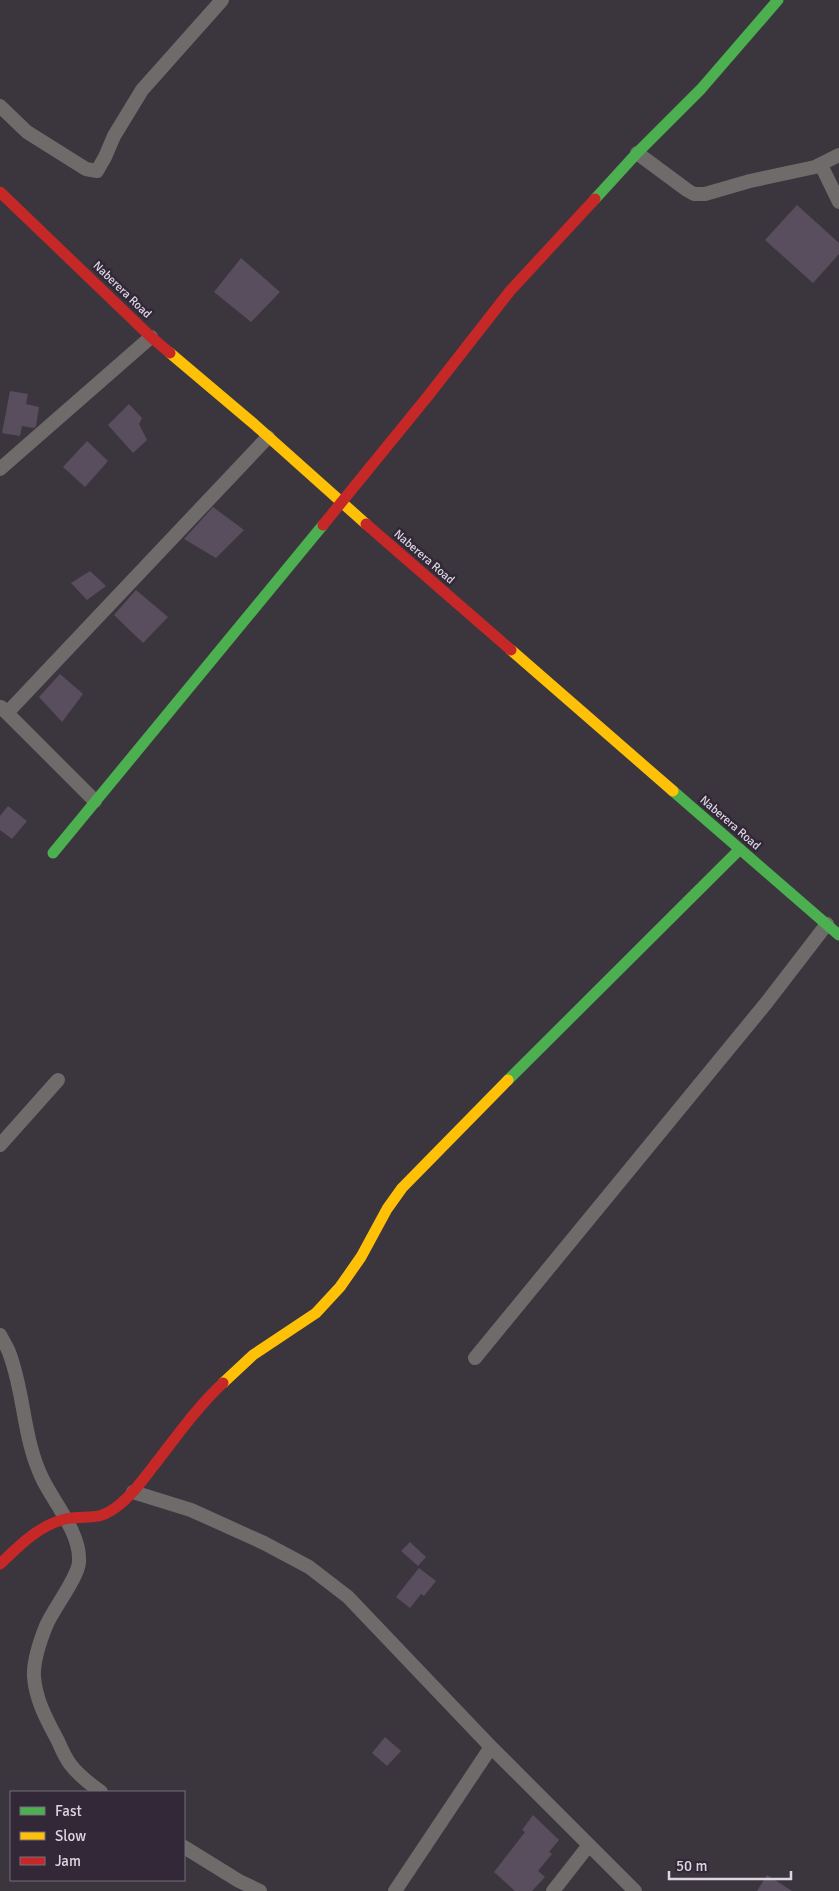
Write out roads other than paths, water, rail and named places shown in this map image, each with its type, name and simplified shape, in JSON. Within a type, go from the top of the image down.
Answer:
[{"type":"street","points":[[0,106],[27,132],[86,169],[97,171],[114,136],[142,90],[222,0]]},
{"type":"street","points":[[53,853],[428,396],[510,291],[637,153],[701,89],[778,0]]},
{"type":"street","points":[[637,153],[694,194],[705,194],[821,164],[839,155]]},
{"type":"street","points":[[821,164],[839,202]]},
{"type":"street","name":"Naberera Road","points":[[0,192],[151,337],[268,436],[340,502],[839,935]]},
{"type":"street","points":[[0,469],[151,337]]},
{"type":"street","points":[[95,801],[3,710],[268,436]]},
{"type":"street","points":[[0,1564],[31,1535],[45,1526],[66,1519],[100,1517],[118,1506],[133,1492],[184,1428],[220,1387],[254,1355],[316,1313],[340,1288],[361,1258],[387,1208],[419,1169],[740,850]]},
{"type":"street","points":[[475,1358],[767,1002],[827,924]]},
{"type":"street","points":[[0,1145],[58,1080]]},
{"type":"street","points":[[0,1335],[10,1354],[26,1431],[42,1478],[66,1519],[78,1548],[79,1564],[72,1581],[58,1602],[46,1626],[38,1650],[34,1675],[38,1701],[70,1764],[85,1780],[100,1791]]},
{"type":"street","points":[[133,1492],[191,1510],[264,1543],[309,1567],[348,1597],[491,1747],[635,1891]]},
{"type":"street","points":[[395,1891],[491,1747]]},
{"type":"street","points":[[553,1891],[589,1845]]},
{"type":"street","points":[[185,1848],[239,1881],[260,1891]]}]
